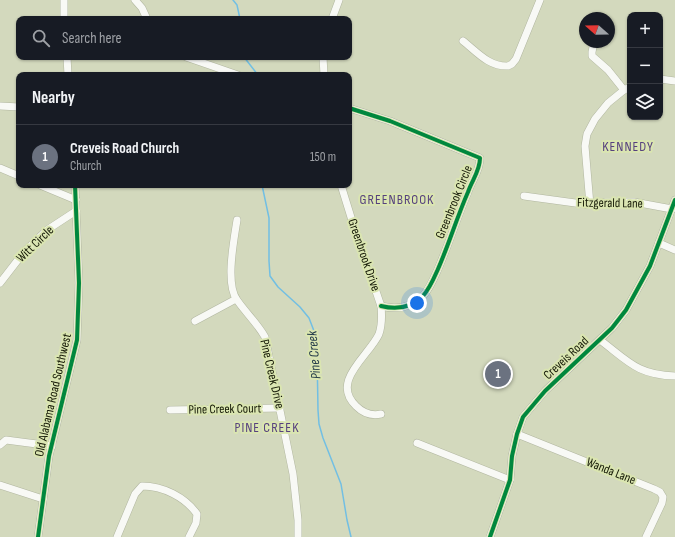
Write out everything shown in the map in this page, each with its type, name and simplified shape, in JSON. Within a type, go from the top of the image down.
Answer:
[{"type":"street","points":[[64,0],[64,16]]},
{"type":"street","points":[[135,0],[142,8],[146,16]]},
{"type":"street","points":[[333,16],[339,0]]},
{"type":"street","points":[[463,41],[480,57],[494,64],[508,66],[512,64],[516,59],[540,0]]},
{"type":"street","points":[[590,205],[585,146],[587,134],[595,119],[608,104],[627,88],[592,56],[593,48]]},
{"type":"street","points":[[67,60],[68,72]]},
{"type":"street","points":[[195,60],[229,72]]},
{"type":"street","points":[[324,60],[324,72]]},
{"type":"street","points":[[663,79],[675,81]]},
{"type":"street","points":[[0,106],[16,107]]},
{"type":"street","name":"Greenbrook Circle","points":[[352,109],[390,121],[480,158],[480,167],[468,192],[430,287],[417,301],[406,307],[393,308],[381,306]]},
{"type":"street","points":[[0,168],[16,175]]},
{"type":"street","points":[[47,188],[76,200]]},
{"type":"street","name":"Old Alabama Road Southwest","points":[[38,537],[48,465],[77,340],[79,283],[75,188]]},
{"type":"street","name":"Greenbrook Drive","points":[[342,188],[381,306],[381,328],[378,336],[353,370],[347,388],[350,399],[357,408],[375,416],[381,414]]},
{"type":"street","name":"Fitzgerald Lane","points":[[524,196],[590,205],[606,202],[634,202],[672,209]]},
{"type":"street","name":"Creveis Road","points":[[490,537],[510,480],[516,434],[523,417],[532,405],[576,361],[612,328],[626,310],[650,266],[675,200]]},
{"type":"street","name":"Witt Circle","points":[[0,283],[24,252],[47,230],[76,210]]},
{"type":"street","name":"Pine Creek Drive","points":[[237,220],[231,281],[236,299],[259,326],[265,337],[296,493],[298,537]]},
{"type":"street","points":[[659,243],[675,250]]},
{"type":"street","points":[[195,321],[236,299]]},
{"type":"street","points":[[600,340],[636,368],[651,374],[675,376]]},
{"type":"street","name":"Pine Creek Court","points":[[170,410],[280,408]]},
{"type":"street","name":"Wanda Lane","points":[[516,434],[660,492],[663,497],[662,502],[646,537]]},
{"type":"street","points":[[0,445],[6,440],[52,446]]},
{"type":"street","points":[[417,443],[510,480]]},
{"type":"street","points":[[0,485],[43,499]]},
{"type":"street","points":[[117,537],[135,494],[142,486],[150,486],[176,494],[192,506],[197,514],[196,523],[189,537]]},
{"type":"waterway","name":"Pine Creek","points":[[233,0],[237,5],[239,16]]},
{"type":"waterway","name":"Pine Creek","points":[[246,60],[256,72]]},
{"type":"waterway","name":"Pine Creek","points":[[263,188],[269,218],[270,276],[278,287],[300,307],[309,318],[314,331],[317,352],[319,424],[341,484],[351,537]]},
{"type":"cycle path","points":[[352,109],[390,121],[480,158],[480,163],[442,260],[428,290],[414,303],[404,307],[393,308],[381,306]]},
{"type":"cycle path","points":[[38,537],[49,456],[77,340],[79,283],[75,188]]},
{"type":"cycle path","points":[[490,537],[510,480],[512,456],[523,417],[545,391],[612,328],[626,310],[650,266],[675,200]]},
{"type":"place","name":"Creveis Road Church","points":[[498,374]]},
{"type":"district","name":"KENNEDY","points":[[628,146]]},
{"type":"district","name":"GREENBROOK","points":[[397,199]]},
{"type":"district","name":"PINE CREEK","points":[[267,427]]}]
